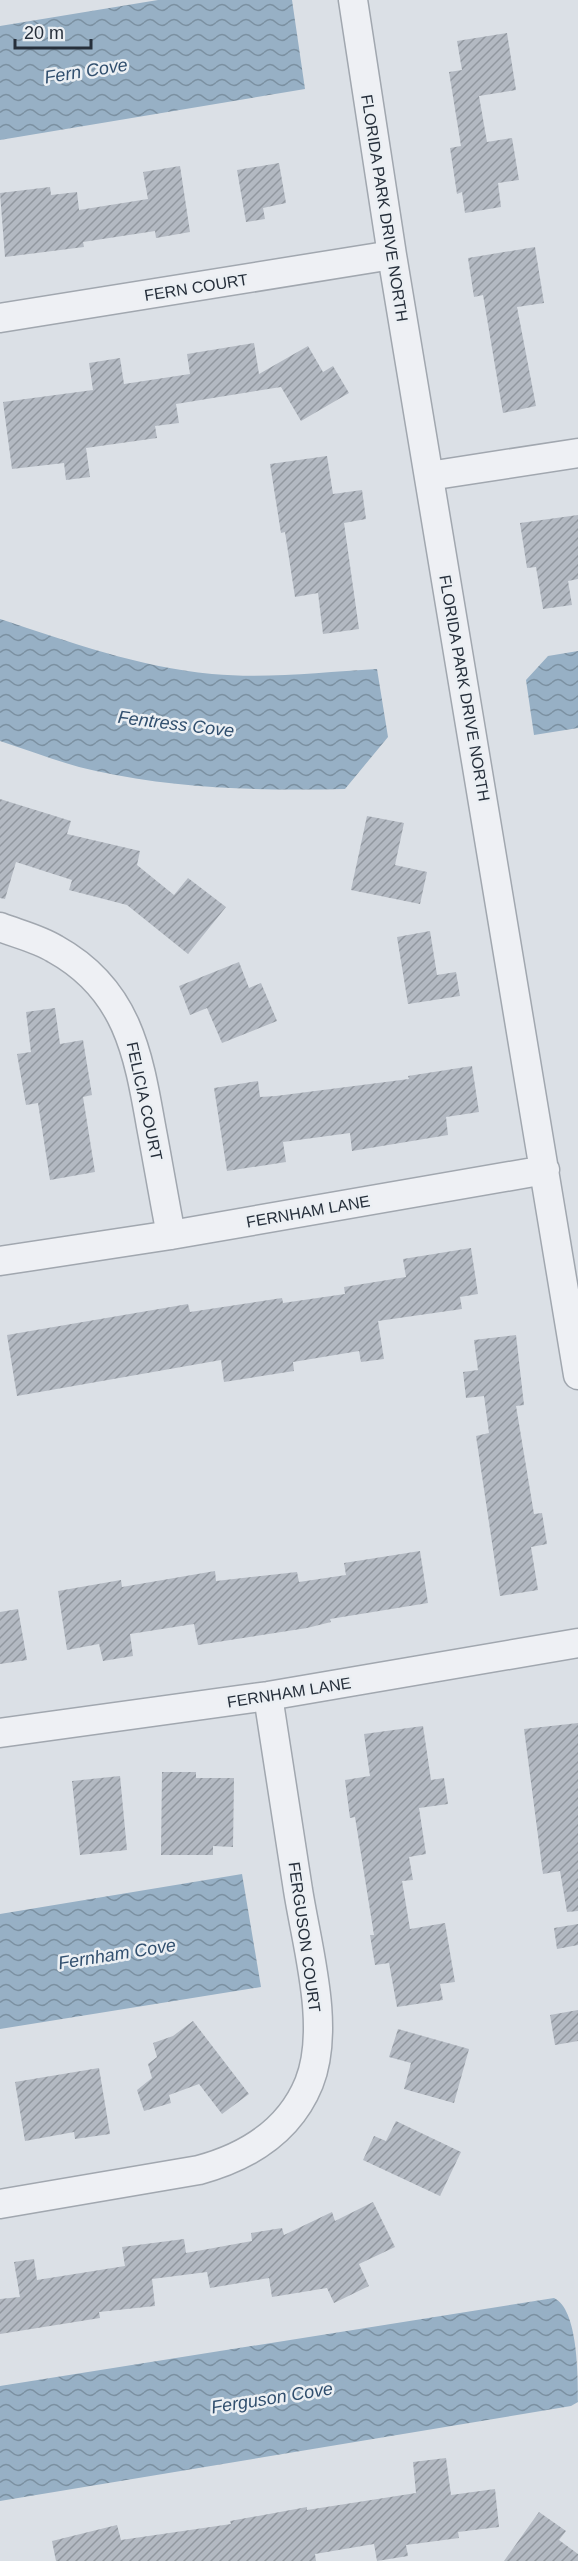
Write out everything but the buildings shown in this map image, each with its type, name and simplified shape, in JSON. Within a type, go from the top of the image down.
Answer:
[{"type":"street","name":"FLORIDA PARK DRIVE NORTH","points":[[353,0],[392,255],[578,1375]]},
{"type":"street","name":"FERN COURT","points":[[0,318],[392,255]]},
{"type":"street","points":[[429,476],[578,453]]},
{"type":"street","name":"FELICIA COURT","points":[[0,927],[55,948],[101,985],[121,1012],[134,1040],[171,1235]]},
{"type":"street","name":"FERNHAM LANE","points":[[0,1261],[171,1235],[545,1170]]},
{"type":"street","name":"FERNHAM LANE","points":[[0,1733],[268,1696],[578,1643]]},
{"type":"street","name":"FERGUSON COURT","points":[[0,2205],[199,2170],[231,2161],[246,2154],[280,2130],[303,2096],[315,2058],[316,2003],[268,1696]]},
{"type":"water","name":"Fern Cove","points":[[158,0],[292,0],[305,89],[0,140],[0,26]]},
{"type":"water","name":"Fentress Cove","points":[[0,619],[104,653],[185,671],[253,676],[377,669],[388,737],[345,789],[220,788],[158,782],[71,765],[0,741]]},
{"type":"water","points":[[578,651],[578,728],[534,735],[526,680],[548,656]]},
{"type":"water","name":"Fernham Cove","points":[[242,1874],[261,1987],[0,2029],[0,1914]]},
{"type":"water","name":"Ferguson Cove","points":[[554,2298],[568,2315],[575,2344],[578,2402],[571,2406],[0,2501],[0,2386]]}]
